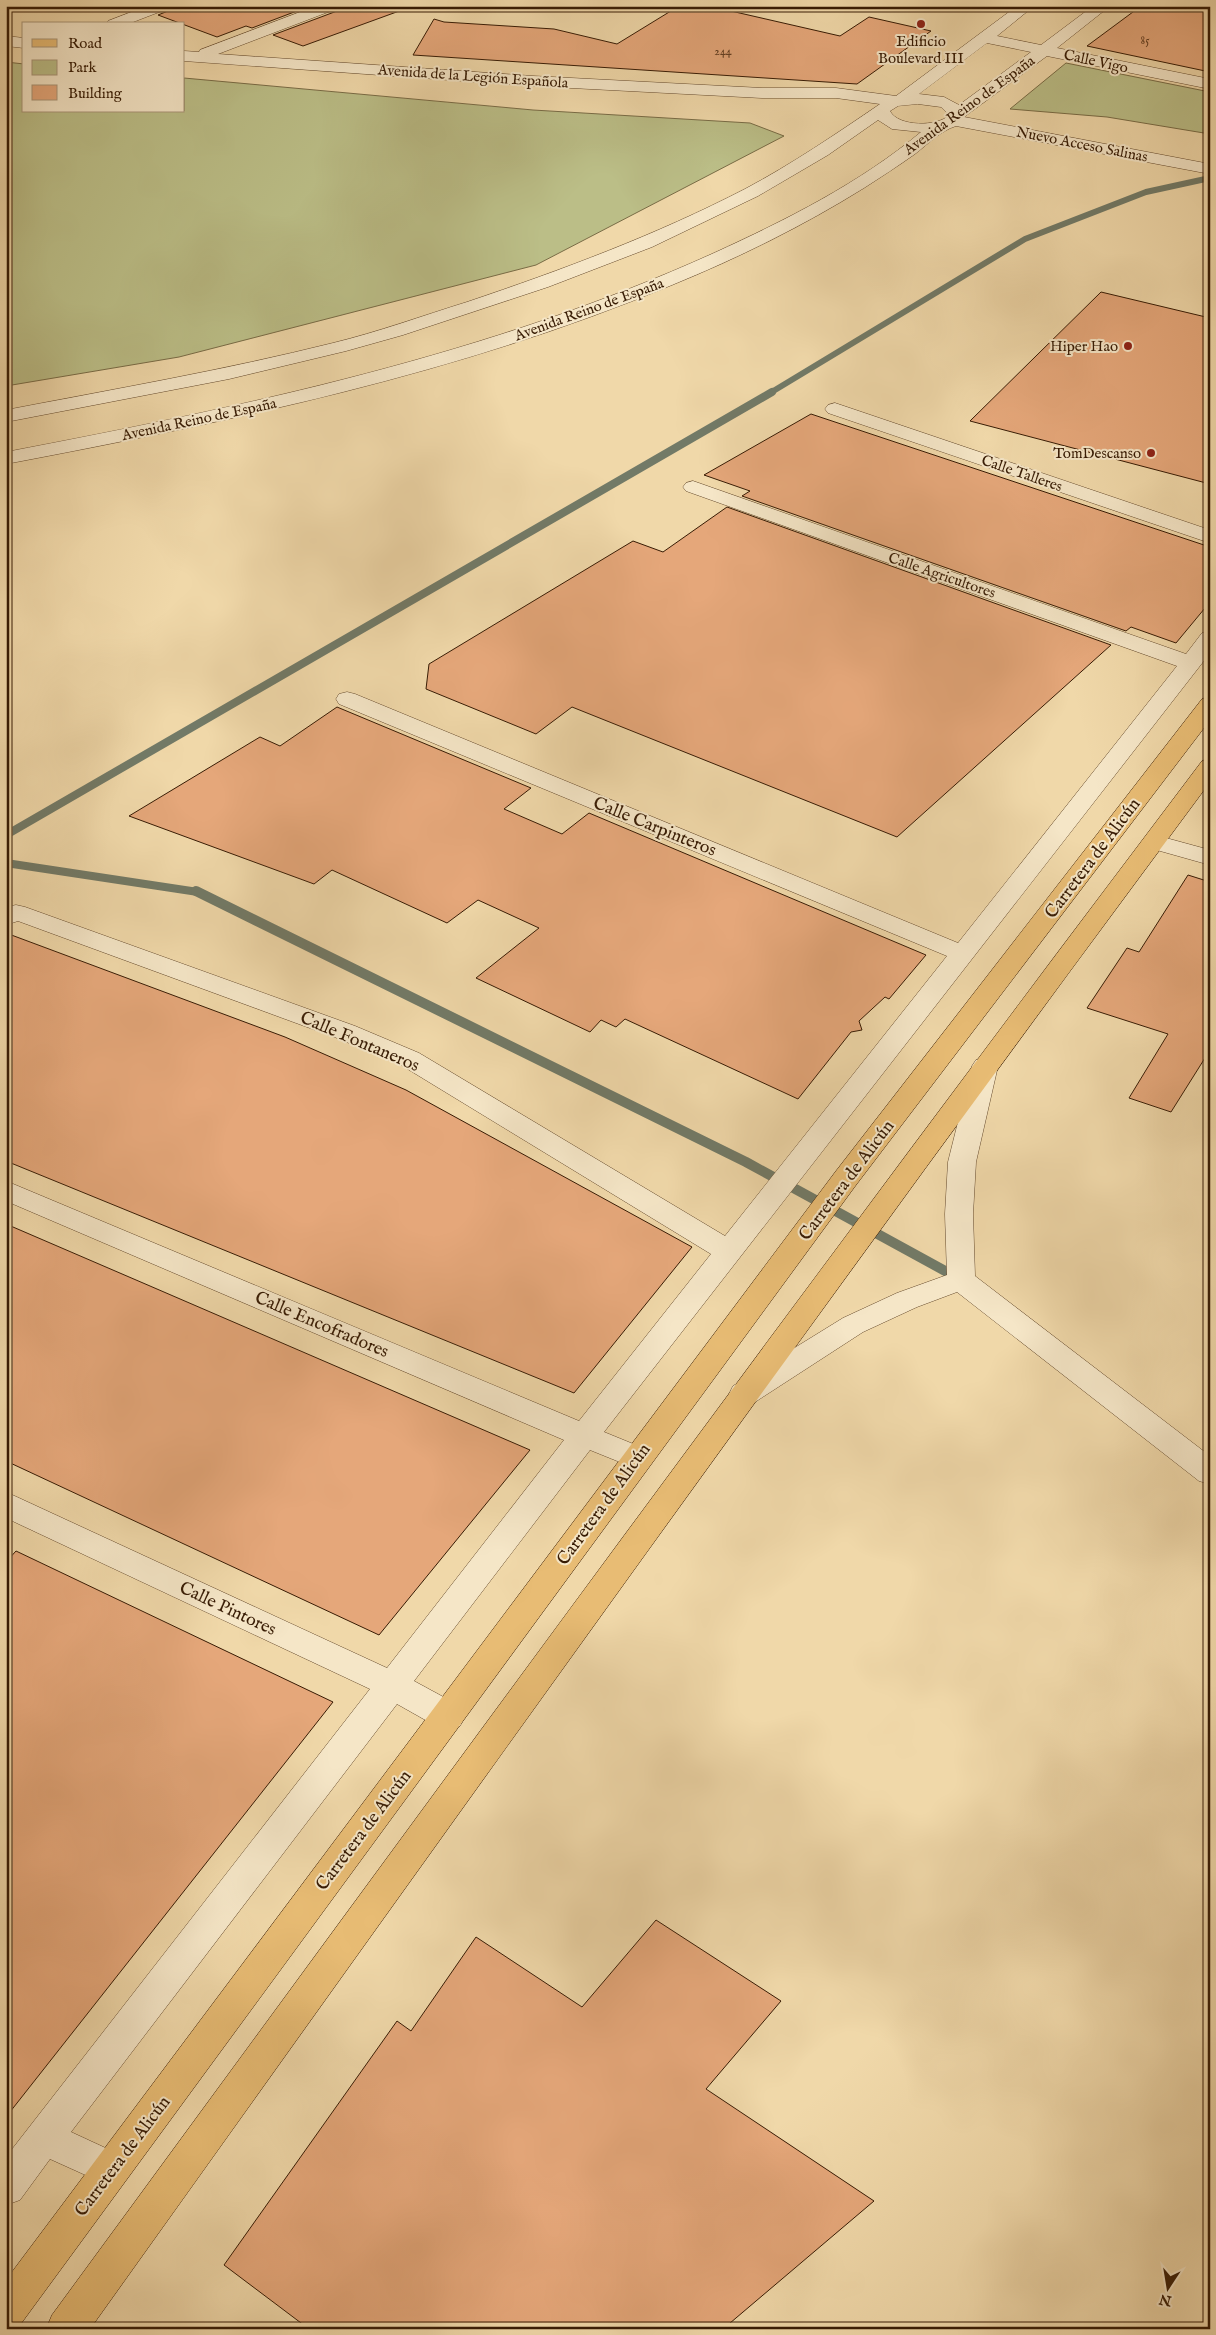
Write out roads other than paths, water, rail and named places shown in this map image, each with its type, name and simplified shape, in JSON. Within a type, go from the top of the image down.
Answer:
[{"type":"main road","name":"Carretera de Alicún","points":[[6,2312],[846,1178],[1210,704]]},
{"type":"main road","points":[[66,2329],[744,1394],[985,1066],[1155,842],[1210,766]]},
{"type":"street","points":[[118,22],[162,6]]},
{"type":"street","points":[[190,56],[331,6]]},
{"type":"street","points":[[6,416],[221,375],[396,332],[542,284],[646,243],[725,206],[789,171],[891,105],[1027,6]]},
{"type":"street","name":"Avenida Reino de España","points":[[6,458],[148,430],[342,386],[470,352],[540,329],[690,271],[781,227],[864,179],[950,120],[1103,6]]},
{"type":"street","name":"Calle Vigo","points":[[983,38],[1210,84]]},
{"type":"street","points":[[6,42],[22,43]]},
{"type":"street","name":"Avenida de la Legión Española","points":[[190,56],[533,81],[762,93],[891,105],[921,98],[939,101],[952,107],[950,120]]},
{"type":"street","points":[[891,105],[887,120],[895,124],[916,128],[950,120]]},
{"type":"street","name":"Nuevo Acceso Salinas","points":[[950,120],[1210,169]]},
{"type":"street","name":"Calle Talleres","points":[[835,408],[1210,536]]},
{"type":"street","name":"Calle Agricultores","points":[[693,487],[1190,663]]},
{"type":"street","points":[[6,2187],[584,1436],[1210,638]]},
{"type":"street","name":"Calle Carpinteros","points":[[347,699],[963,954]]},
{"type":"street","points":[[1155,842],[1210,858]]},
{"type":"street","name":"Calle Fontaneros","points":[[11,915],[346,1032],[410,1059],[730,1252]]},
{"type":"street","points":[[961,1280],[959,1214],[962,1162],[985,1066]]},
{"type":"street","name":"Calle Encofradores","points":[[6,1190],[637,1458]]},
{"type":"street","points":[[744,1394],[853,1325],[907,1300],[961,1280]]},
{"type":"street","points":[[961,1280],[1210,1473]]},
{"type":"street","name":"Calle Pintores","points":[[12,1514],[392,1685],[448,1716]]},
{"type":"street","points":[[44,2138],[112,2169]]},
{"type":"waterway","points":[[770,393],[1025,239],[1146,192],[1210,178]]},
{"type":"waterway","points":[[6,835],[772,392]]},
{"type":"waterway","points":[[6,863],[198,892]]},
{"type":"waterway","points":[[196,891],[746,1162],[958,1278]]},
{"type":"place","name":"Edificio Boulevard III","points":[[921,24]]},
{"type":"place","name":"Hiper Hao","points":[[1128,346]]},
{"type":"place","name":"TomDescanso","points":[[1151,453]]}]
